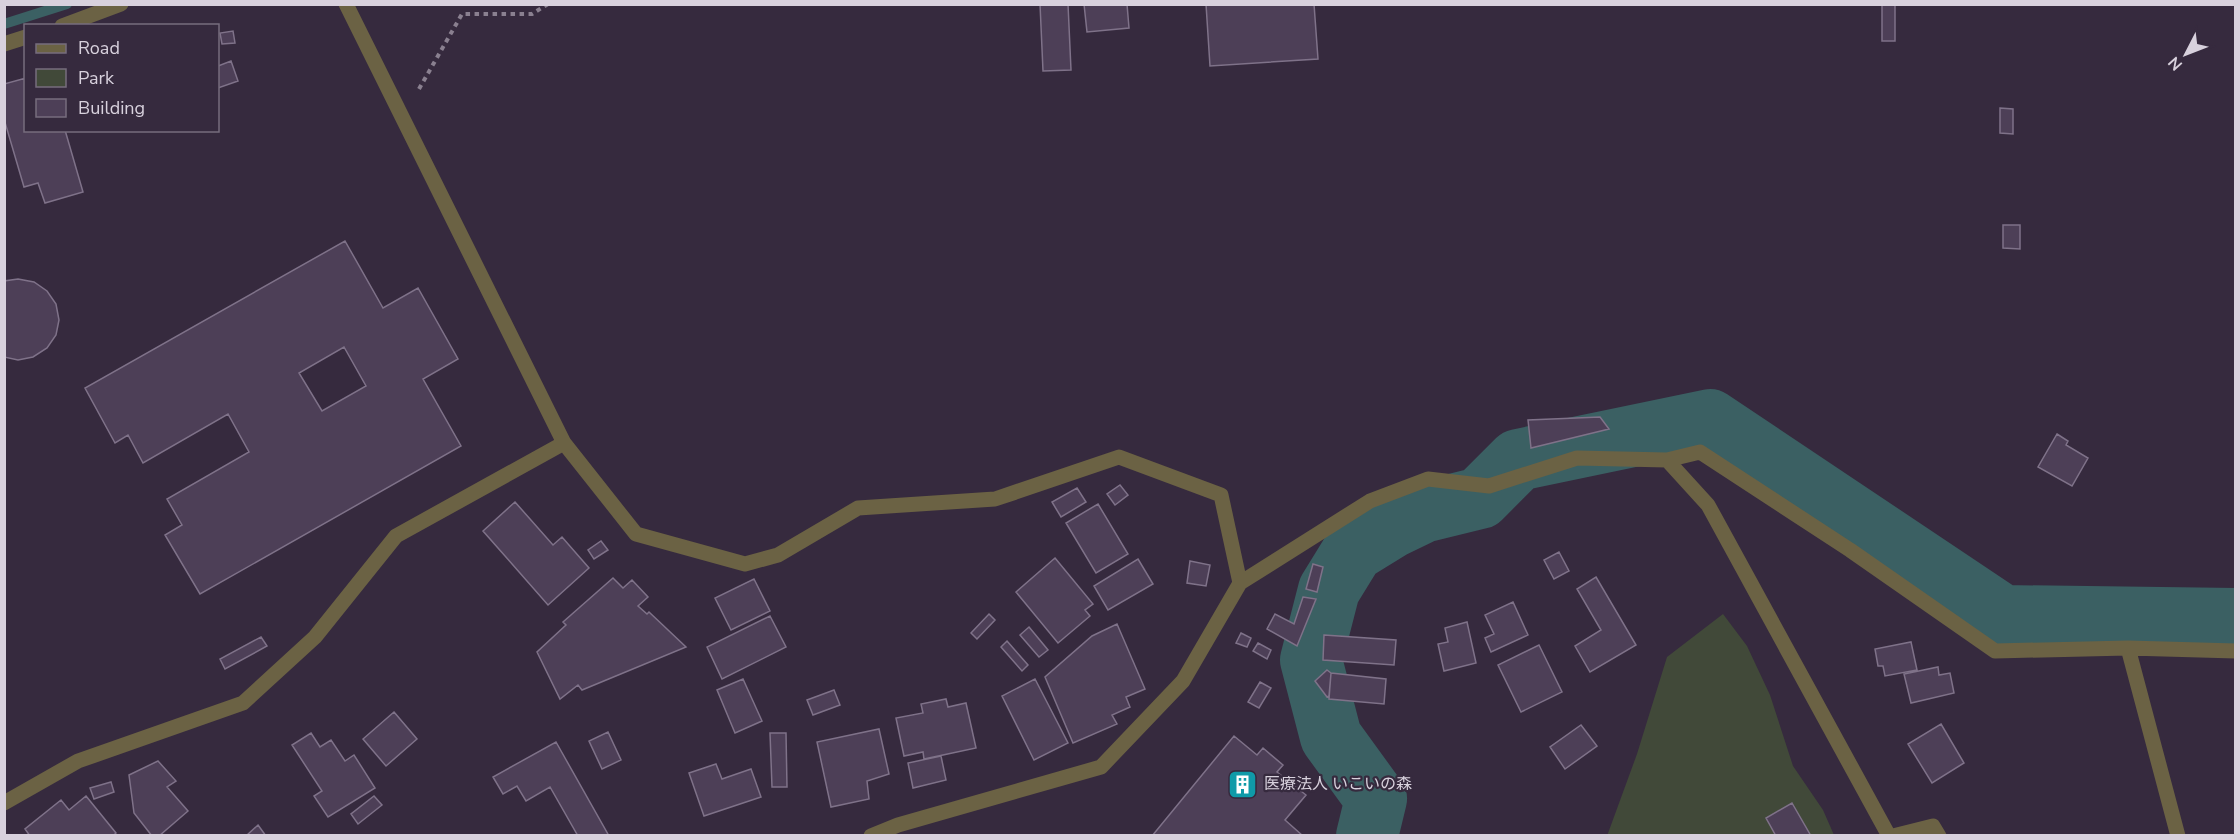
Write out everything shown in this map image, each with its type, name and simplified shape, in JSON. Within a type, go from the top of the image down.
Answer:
[{"type":"street","points":[[65,24],[88,10],[121,4]]},
{"type":"street","points":[[346,4],[564,443],[636,534],[745,564],[778,555],[858,508],[995,498],[1119,457],[1221,495],[1240,582]]},
{"type":"street","points":[[4,44],[24,38]]},
{"type":"street","points":[[4,803],[78,761],[243,703],[315,637],[396,536],[564,443]]},
{"type":"street","points":[[871,836],[898,825],[1101,767],[1182,681],[1240,582],[1370,501],[1428,479],[1489,486],[1577,458],[1667,460],[1700,452],[1850,550],[1995,651],[2128,648],[2235,651]]},
{"type":"street","points":[[1667,460],[1708,505],[1891,836],[1933,826],[1939,836]]},
{"type":"street","points":[[2128,648],[2178,836]]},
{"type":"path","points":[[424,99],[418,88],[462,14],[532,14],[548,4]]},
{"type":"green space","points":[[1723,614],[1747,646],[1770,695],[1793,766],[1823,810],[1834,835],[1607,836],[1637,754],[1667,657]]},
{"type":"building","points":[[1040,4],[1068,4],[1071,70],[1043,71]]},
{"type":"building","points":[[1084,4],[1127,4],[1129,28],[1087,32]]},
{"type":"building","points":[[1206,4],[1314,4],[1318,59],[1210,66]]},
{"type":"building","points":[[1882,4],[1895,4],[1895,41],[1882,41]]},
{"type":"building","points":[[233,31],[235,43],[222,44],[220,33]]},
{"type":"building","points":[[231,61],[238,81],[219,88],[219,66]]},
{"type":"building","points":[[24,79],[24,132],[66,132],[83,192],[45,203],[38,183],[24,187],[4,119],[4,84]]},
{"type":"building","points":[[2000,108],[2013,109],[2013,134],[2000,133]]},
{"type":"building","points":[[2003,225],[2020,225],[2020,249],[2003,248]]},
{"type":"building","points":[[345,241],[383,308],[418,288],[458,359],[423,379],[461,446],[200,594],[165,535],[182,525],[167,499],[249,452],[228,414],[143,463],[128,435],[115,443],[85,388]],"holes":[[[344,347],[366,386],[322,411],[299,373]]]},
{"type":"building","points":[[18,279],[34,282],[47,291],[56,304],[59,320],[56,335],[47,348],[33,357],[18,360],[4,357],[4,281]]},
{"type":"building","points":[[1600,417],[1609,429],[1531,448],[1528,420]]},
{"type":"building","points":[[2057,434],[2068,441],[2066,445],[2088,458],[2072,486],[2038,467]]},
{"type":"building","points":[[1120,485],[1128,495],[1115,505],[1107,494]]},
{"type":"building","points":[[1077,488],[1086,502],[1061,517],[1052,502]]},
{"type":"building","points":[[515,502],[553,545],[562,537],[589,568],[548,605],[483,531]]},
{"type":"building","points":[[1098,504],[1128,554],[1096,573],[1066,523]]},
{"type":"building","points":[[601,541],[608,550],[594,559],[588,550]]},
{"type":"building","points":[[1559,552],[1569,571],[1554,579],[1544,560]]},
{"type":"building","points":[[1055,558],[1093,604],[1085,610],[1090,616],[1058,643],[1016,592]]},
{"type":"building","points":[[1138,559],[1153,584],[1108,610],[1094,586]]},
{"type":"building","points":[[1190,561],[1210,565],[1206,586],[1187,583]]},
{"type":"building","points":[[1313,564],[1323,567],[1317,592],[1306,589]]},
{"type":"building","points":[[1596,577],[1636,645],[1590,672],[1575,646],[1601,630],[1577,589]]},
{"type":"building","points":[[613,578],[623,588],[632,580],[648,597],[638,606],[647,614],[649,612],[686,647],[582,690],[578,685],[560,699],[537,652],[566,625],[563,622]]},
{"type":"building","points":[[754,579],[770,611],[731,630],[715,598]]},
{"type":"building","points":[[1303,597],[1316,599],[1297,646],[1267,629],[1275,614],[1294,624]]},
{"type":"building","points":[[1513,602],[1528,635],[1491,652],[1485,638],[1494,634],[1485,615]]},
{"type":"building","points":[[989,614],[995,620],[977,639],[971,633]]},
{"type":"building","points":[[770,616],[786,647],[722,679],[707,647]]},
{"type":"building","points":[[1467,622],[1476,663],[1444,671],[1438,644],[1448,642],[1445,628]]},
{"type":"building","points":[[1117,624],[1145,689],[1126,697],[1130,707],[1112,715],[1117,724],[1073,743],[1045,677],[1092,636]]},
{"type":"building","points":[[1029,627],[1048,650],[1039,657],[1020,635]]},
{"type":"building","points":[[1241,633],[1251,638],[1247,647],[1236,643]]},
{"type":"building","points":[[1324,635],[1396,640],[1394,665],[1323,660]]},
{"type":"building","points":[[261,637],[267,646],[225,669],[220,659]]},
{"type":"building","points":[[1007,641],[1028,665],[1022,671],[1001,647]]},
{"type":"building","points":[[1911,642],[1917,670],[1885,676],[1883,666],[1878,666],[1875,649]]},
{"type":"building","points":[[1258,643],[1271,650],[1267,659],[1253,651]]},
{"type":"building","points":[[1539,645],[1562,692],[1521,712],[1498,665]]},
{"type":"building","points":[[1938,667],[1939,675],[1950,673],[1954,693],[1911,703],[1904,674]]},
{"type":"building","points":[[1327,670],[1331,673],[1329,696],[1327,697],[1315,681]]},
{"type":"building","points":[[1331,673],[1386,679],[1384,704],[1329,699]]},
{"type":"building","points":[[743,679],[762,721],[735,733],[717,690]]},
{"type":"building","points":[[1035,679],[1068,743],[1034,760],[1002,696]]},
{"type":"building","points":[[1260,682],[1271,688],[1259,708],[1248,702]]},
{"type":"building","points":[[834,690],[840,705],[813,715],[807,700]]},
{"type":"building","points":[[946,699],[948,707],[966,703],[976,748],[924,759],[923,752],[904,756],[896,718],[923,713],[921,704]]},
{"type":"building","points":[[394,712],[417,739],[386,766],[363,739]]},
{"type":"building","points":[[1941,724],[1964,763],[1932,783],[1908,744]]},
{"type":"building","points":[[1581,725],[1597,746],[1565,769],[1550,747]]},
{"type":"building","points":[[879,729],[889,774],[867,781],[869,799],[831,807],[817,742]]},
{"type":"building","points":[[608,732],[621,760],[602,769],[589,741]]},
{"type":"building","points":[[311,733],[320,747],[331,740],[345,761],[354,755],[375,788],[328,817],[314,796],[322,791],[292,745]]},
{"type":"building","points":[[770,733],[786,733],[787,787],[772,787]]},
{"type":"building","name":"医療法人 いこいの森","points":[[1234,736],[1257,755],[1263,748],[1283,765],[1277,772],[1306,795],[1285,820],[1303,836],[1152,836]]},
{"type":"building","points":[[556,742],[609,836],[578,836],[550,787],[526,801],[517,786],[503,794],[493,777]]},
{"type":"building","points":[[941,756],[946,780],[913,788],[908,763]]},
{"type":"building","points":[[158,761],[176,781],[167,787],[188,811],[159,836],[152,836],[134,813],[129,775]]},
{"type":"building","points":[[716,764],[722,779],[751,769],[761,797],[704,816],[689,773]]},
{"type":"building","points":[[111,782],[114,792],[94,799],[90,788]]},
{"type":"building","points":[[86,796],[116,833],[113,836],[30,836],[25,829],[61,800],[69,810]]},
{"type":"building","points":[[374,796],[382,805],[358,824],[351,814]]},
{"type":"building","points":[[1792,803],[1811,836],[1776,836],[1766,818]]},
{"type":"building","points":[[258,825],[266,836],[246,836]]},
{"type":"waterway","points":[[4,24],[67,4]]},
{"type":"waterway","points":[[1367,836],[1376,799],[1331,737],[1311,660],[1329,590],[1353,551],[1392,527],[1423,512],[1480,498],[1518,460],[1710,420],[2003,616],[2236,619]]},
{"type":"place","name":"医療法人 いこいの森","points":[[1243,784]]}]
